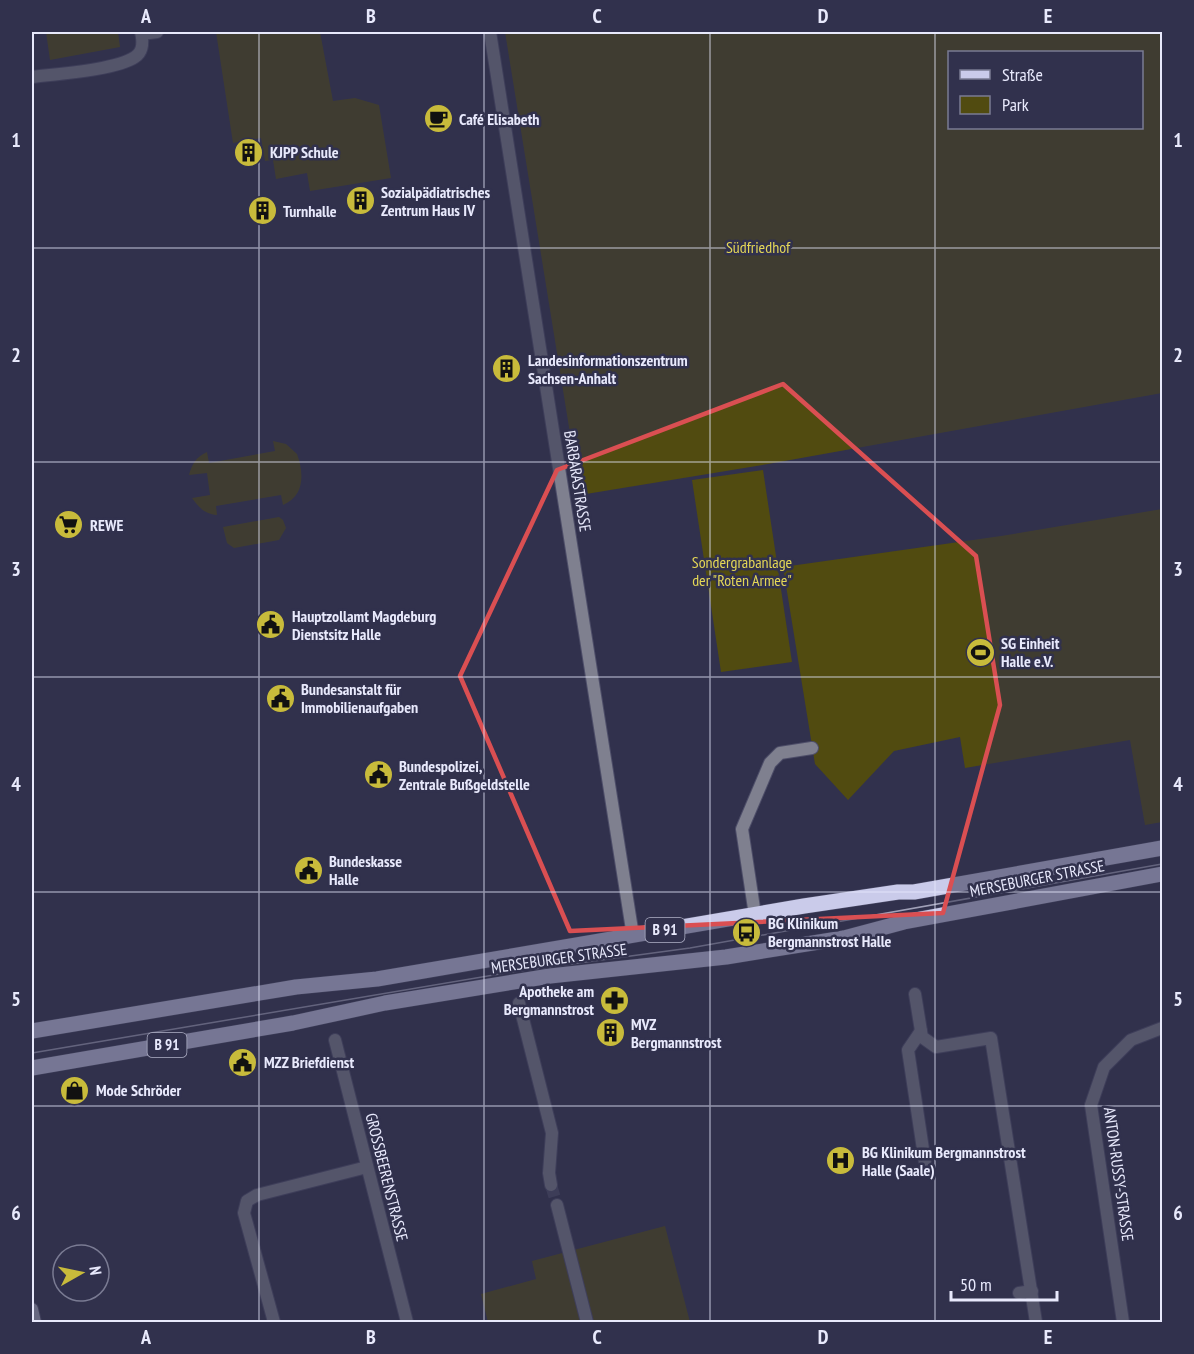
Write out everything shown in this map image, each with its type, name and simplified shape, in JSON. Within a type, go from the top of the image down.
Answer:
[{"type":"main road","name":"MERSEBURGER STRASSE","points":[[32,1031],[277,990],[348,983],[755,915],[898,892],[925,890],[1162,848]]},
{"type":"main road","name":"MERSEBURGER STRASSE","points":[[32,1068],[293,1023],[376,1005],[550,976],[726,957],[844,938],[904,922],[1162,874]]},
{"type":"street","points":[[32,77],[119,64],[136,57],[143,46],[142,33],[157,32]]},
{"type":"street","name":"BARBARASTRASSE","points":[[490,32],[633,936]]},
{"type":"street","points":[[755,915],[742,830],[770,763],[780,753],[812,748]]},
{"type":"street","points":[[915,994],[922,1037],[936,1047],[991,1038],[1025,1292],[1036,1323]]},
{"type":"street","points":[[519,1004],[552,1133],[549,1173],[551,1185]]},
{"type":"street","name":"ANTON-RUSSY-STRASSE","points":[[1123,1323],[1092,1106],[1104,1067],[1131,1040],[1162,1028]]},
{"type":"street","points":[[921,1031],[908,1050],[926,1169]]},
{"type":"street","name":"GROSSBEERENSTRASSE","points":[[335,1040],[407,1323]]},
{"type":"street","points":[[274,1323],[244,1213],[247,1201],[257,1195],[367,1167]]},
{"type":"street","points":[[557,1205],[587,1323]]},
{"type":"street","points":[[32,1310],[34,1323]]},
{"type":"highlighted area","points":[[783,384],[976,556],[1000,705],[943,913],[570,931],[460,676],[557,470]]},
{"type":"green space","points":[[46,32],[118,32],[120,47],[50,60]]},
{"type":"green space","points":[[216,32],[320,32],[333,101],[355,98],[379,105],[391,178],[310,191],[307,173],[276,179],[273,160],[265,161],[261,138],[233,143]]},
{"type":"green space","name":"Südfriedhof","points":[[505,32],[1162,32],[1162,393],[768,464],[580,495]]},
{"type":"green space","points":[[273,441],[286,444],[297,454],[299,461],[301,483],[299,490],[290,501],[283,505],[281,495],[216,506],[217,515],[200,508],[192,498],[210,495],[207,473],[189,475],[193,464],[200,456],[207,452],[209,463],[275,451]]},
{"type":"green space","name":"Sondergrabanlage der \"Roten Armee\"","points":[[763,470],[792,662],[721,672],[692,480]]},
{"type":"green space","name":"SG Einheit Halle e.V.","points":[[1162,509],[1162,822],[1145,825],[1130,740],[965,768],[960,737],[894,751],[848,800],[815,764],[783,567],[1001,536]]},
{"type":"green space","points":[[279,517],[286,528],[279,540],[234,548],[227,543],[223,527]]},
{"type":"green space","points":[[665,1226],[690,1322],[488,1322],[481,1294],[536,1279],[532,1261]]},
{"type":"tunnel","points":[[551,1185],[557,1205]]},
{"type":"tram line","points":[[32,1053],[512,972],[690,948],[1162,864]]},
{"type":"place","name":"Café Elisabeth","points":[[438,119]]},
{"type":"place","name":"KJPP Schule","points":[[249,152]]},
{"type":"place","name":"Sozialpädiatrisches Zentrum Haus IV","points":[[360,201]]},
{"type":"place","name":"Turnhalle","points":[[262,211]]},
{"type":"place","name":"Landesinformationszentrum Sachsen-Anhalt","points":[[507,369]]},
{"type":"place","name":"REWE","points":[[69,525]]},
{"type":"place","name":"Hauptzollamt Magdeburg Dienstsitz Halle","points":[[271,625]]},
{"type":"place","name":"SG Einheit Halle e.V.","points":[[980,652]]},
{"type":"place","name":"Bundesanstalt für Immobilienaufgaben","points":[[280,698]]},
{"type":"place","name":"Bundespolizei, Zentrale Bußgeldstelle","points":[[378,775]]},
{"type":"place","name":"Bundeskasse Halle","points":[[308,870]]},
{"type":"place","name":"BG Klinikum Bergmannstrost Halle","points":[[747,932]]},
{"type":"place","name":"Apotheke am Bergmannstrost","points":[[615,1000]]},
{"type":"place","name":"MVZ Bergmannstrost","points":[[610,1033]]},
{"type":"place","name":"MZZ Briefdienst","points":[[243,1062]]},
{"type":"place","name":"Mode Schröder","points":[[75,1090]]},
{"type":"place","name":"BG Klinikum Bergmannstrost Halle (Saale)","points":[[841,1161]]}]
